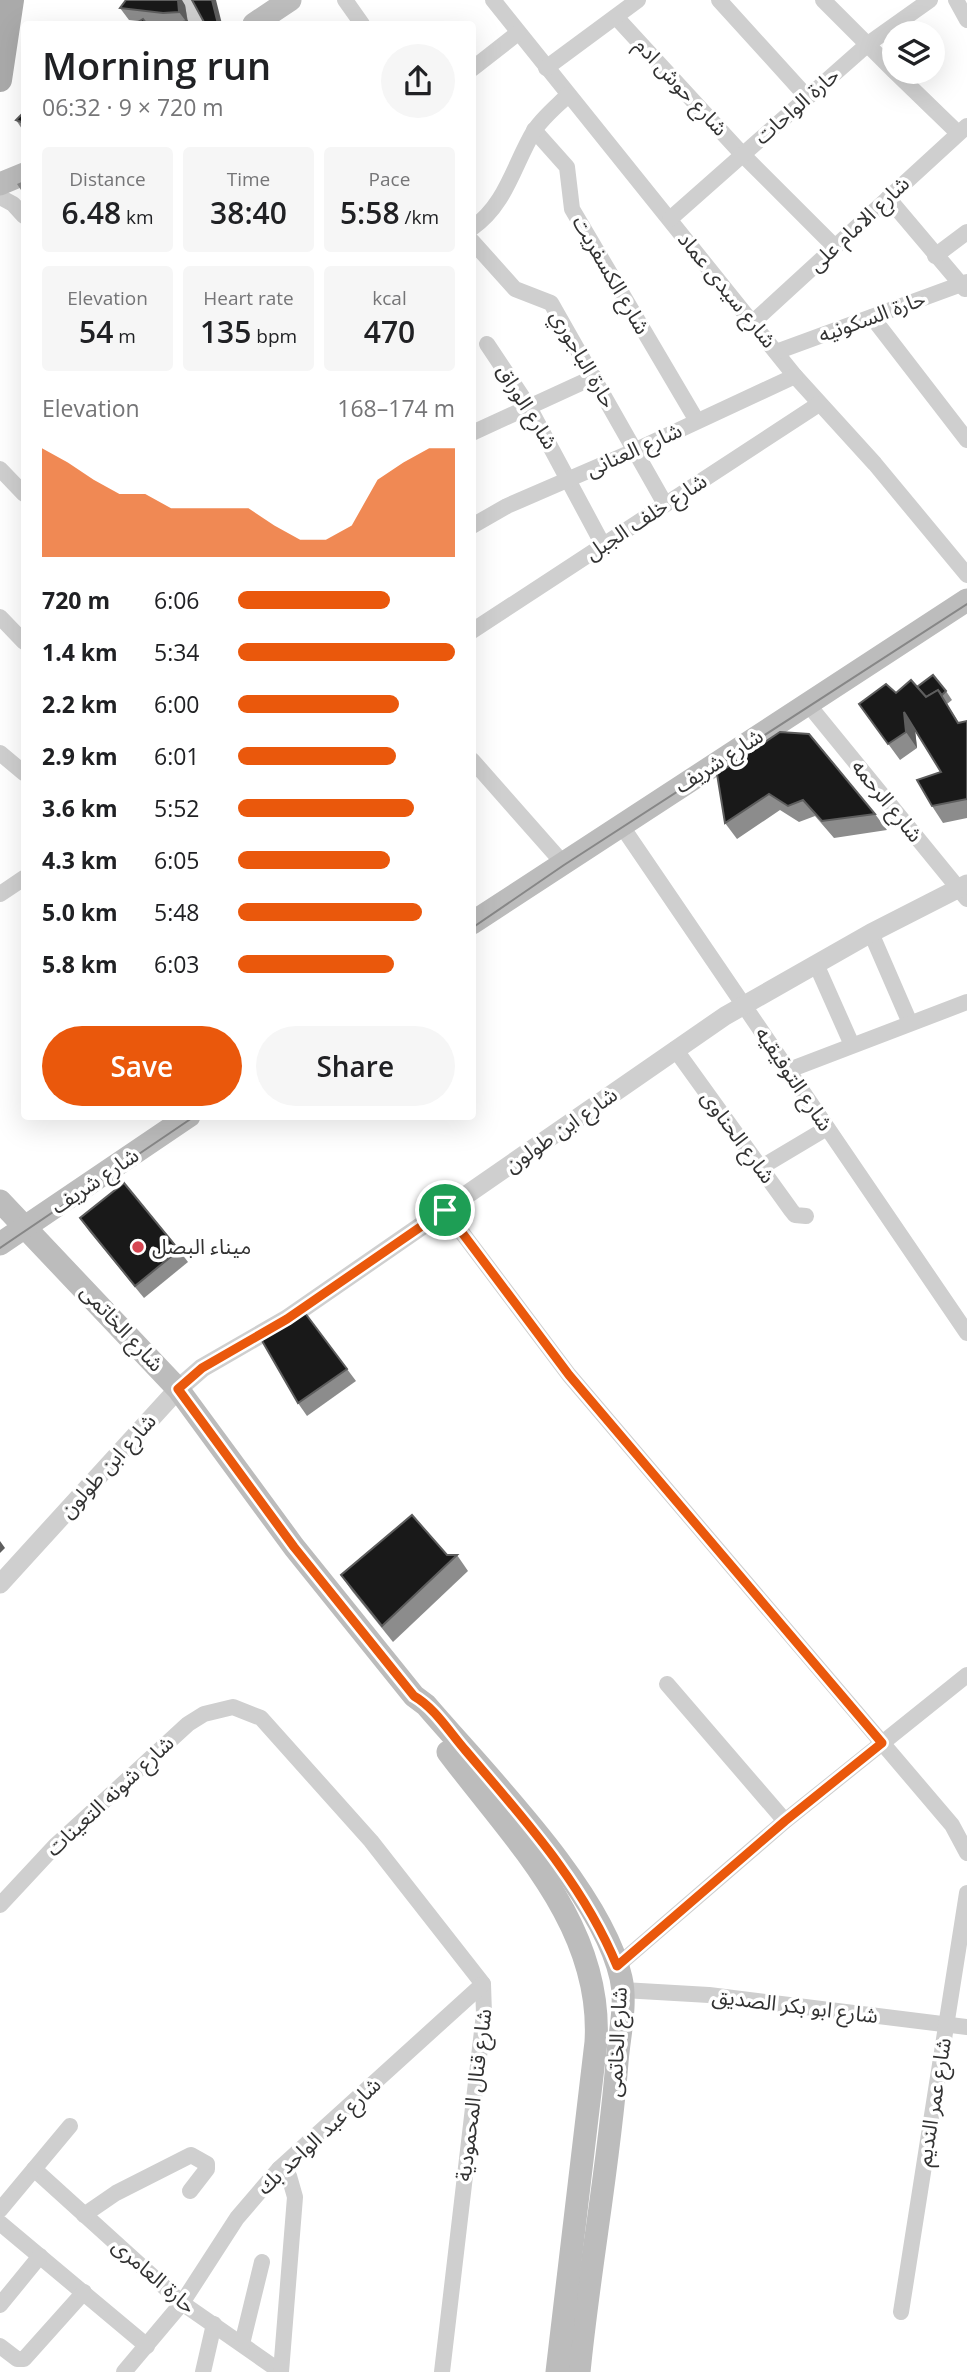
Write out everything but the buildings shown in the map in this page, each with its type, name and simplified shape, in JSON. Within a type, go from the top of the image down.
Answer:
[{"type":"main road","points":[[0,80],[12,0]]},
{"type":"main road","points":[[258,21],[290,0]]},
{"type":"main road","points":[[0,184],[21,175]]},
{"type":"main road","name":"شارع شريف","points":[[476,920],[967,600]]},
{"type":"main road","name":"شارع شريف","points":[[0,1244],[183,1120]]},
{"type":"main road","name":"شارع الخاتمى","points":[[0,1201],[27,1226],[178,1389],[294,1547],[414,1696],[451,1734],[576,1886],[598,1921],[617,1966],[623,1990],[613,2113],[589,2270],[579,2372]]},
{"type":"main road","name":"شارع الخاتمى","points":[[414,1696],[421,1716],[574,1925],[596,1991],[596,2042],[557,2372]]},
{"type":"street","points":[[186,0],[196,21]]},
{"type":"street","points":[[345,0],[360,21]]},
{"type":"street","name":"شارع سيدى عماد","points":[[493,0],[795,376],[875,464],[967,575]]},
{"type":"street","points":[[546,68],[638,0]]},
{"type":"street","points":[[719,0],[807,97]]},
{"type":"street","points":[[823,0],[882,58]]},
{"type":"street","name":"حارة الواحات","points":[[670,219],[867,44],[930,0]]},
{"type":"street","points":[[956,0],[967,20]]},
{"type":"street","name":"شارع حوش ادم","points":[[616,17],[742,154],[835,247]]},
{"type":"street","points":[[476,66],[518,33]]},
{"type":"street","points":[[910,84],[963,130]]},
{"type":"street","points":[[476,225],[488,215],[499,198],[534,130],[568,95]]},
{"type":"street","name":"شارع الكسفريت","points":[[534,130],[567,167],[572,209],[697,421]]},
{"type":"street","name":"شارع الامام على","points":[[752,323],[963,130]]},
{"type":"street","points":[[0,197],[13,204],[21,213]]},
{"type":"street","points":[[888,198],[935,256],[965,286]]},
{"type":"street","points":[[935,256],[967,232]]},
{"type":"street","name":"حارة الباجوري","points":[[476,245],[515,289],[551,303],[665,504]]},
{"type":"street","name":"حارة السكونيه","points":[[776,352],[965,286]]},
{"type":"street","points":[[872,317],[967,440]]},
{"type":"street","name":"شارع الوراق","points":[[487,344],[529,407],[570,479],[603,545]]},
{"type":"street","name":"شارع العنانى","points":[[476,518],[634,452],[795,376]]},
{"type":"street","points":[[476,431],[594,377]]},
{"type":"street","name":"شارع خلف الجبل","points":[[476,628],[819,404]]},
{"type":"street","points":[[0,468],[21,491]]},
{"type":"street","points":[[0,617],[21,639]]},
{"type":"street","name":"شارع الرحمه","points":[[807,703],[964,891]]},
{"type":"street","points":[[0,753],[21,770]]},
{"type":"street","points":[[476,765],[562,862]]},
{"type":"street","name":"شارع التوفيقيه","points":[[621,825],[967,1333]]},
{"type":"street","points":[[0,894],[21,880]]},
{"type":"street","name":"شارع ابن طولون","points":[[0,1584],[178,1389],[202,1368],[287,1319],[675,1049],[744,1004],[871,933],[964,891]]},
{"type":"street","points":[[871,933],[910,1023]]},
{"type":"street","points":[[816,964],[852,1045]]},
{"type":"street","points":[[789,1070],[967,1002]]},
{"type":"street","name":"شارع الحناوى","points":[[675,1049],[791,1210],[795,1215],[806,1216]]},
{"type":"street","points":[[760,1168],[827,1128]]},
{"type":"street","points":[[445,1210],[569,1375],[952,1825],[967,1853]]},
{"type":"street","points":[[617,1966],[785,1821],[967,1675]]},
{"type":"street","points":[[667,1684],[785,1821]]},
{"type":"street","name":"شارع شونه التعينات","points":[[0,1905],[55,1846],[188,1724],[204,1714],[233,1707]]},
{"type":"street","name":"شارع قنال المحمودية","points":[[233,1707],[261,1718],[324,1786],[483,1984],[484,2014],[442,2372]]},
{"type":"street","name":"شارع عمر النديم","points":[[901,2312],[967,1893]]},
{"type":"street","name":"شارع عبد الواحد بك","points":[[124,2372],[182,2303],[237,2218],[279,2169],[483,1984]]},
{"type":"street","name":"شارع ابو بكر الصديق","points":[[623,1990],[709,1995],[967,2027]]},
{"type":"street","points":[[0,2210],[70,2126]]},
{"type":"street","points":[[84,2215],[116,2193],[191,2155],[207,2164],[207,2169],[190,2191]]},
{"type":"street","name":"حارة العامرى","points":[[34,2169],[182,2303],[281,2372]]},
{"type":"street","points":[[279,2169],[293,2183],[295,2197],[281,2372]]},
{"type":"street","points":[[0,2222],[147,2346]]},
{"type":"street","points":[[0,2305],[40,2256]]},
{"type":"street","points":[[242,2344],[262,2262]]},
{"type":"street","points":[[0,2346],[17,2359],[24,2359],[84,2292]]},
{"type":"street","points":[[203,2372],[214,2324]]},
{"type":"tram line","points":[[476,925],[564,865],[967,604]]},
{"type":"tram line","points":[[0,1248],[189,1120]]},
{"type":"place","name":"ميناء البصل","points":[[138,1247]]},
{"type":"route","points":[[445,1210],[569,1375],[882,1743],[785,1821],[617,1966],[598,1921],[576,1886],[472,1758],[426,1705],[414,1696],[294,1547],[178,1389],[202,1368],[287,1319],[445,1210]]}]
